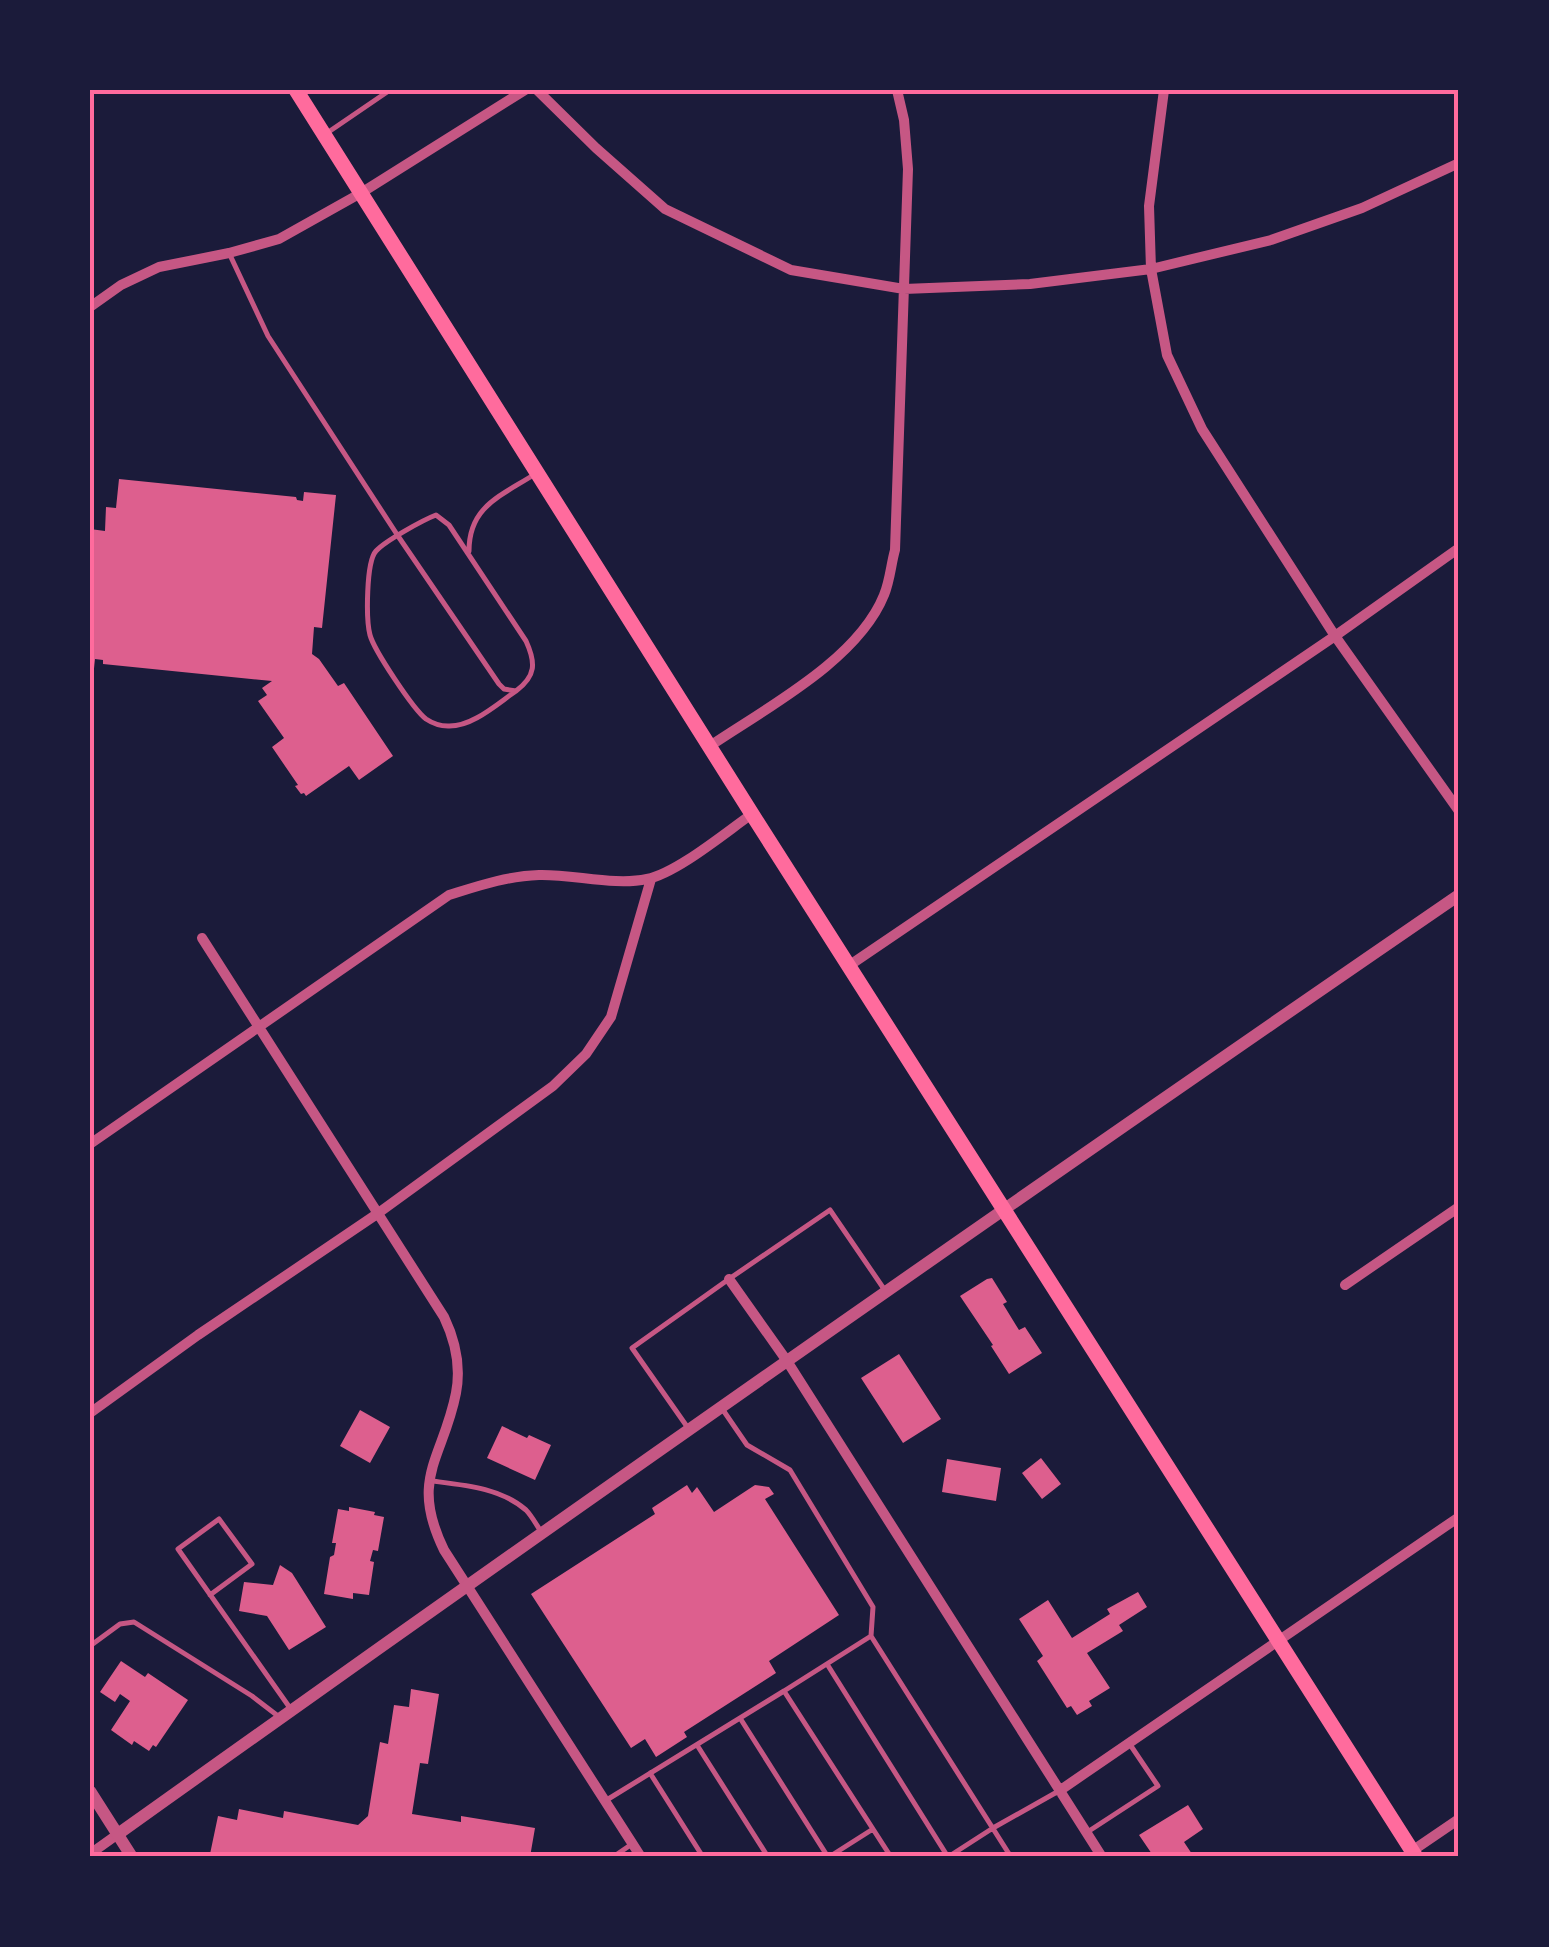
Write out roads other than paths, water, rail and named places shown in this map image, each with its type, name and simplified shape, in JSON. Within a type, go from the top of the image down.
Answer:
[{"type":"main road","points":[[296,90],[1414,1854]]},
{"type":"street","points":[[90,307],[121,285],[160,267],[279,240],[524,90]]},
{"type":"street","points":[[537,90],[665,208],[791,270],[904,289],[1030,284],[1151,268],[1270,240],[1362,208],[1459,163]]},
{"type":"street","points":[[710,746],[828,667],[858,636],[884,596],[895,550],[908,169],[897,90]]},
{"type":"street","points":[[1164,90],[1150,206],[1151,268],[1167,355],[1202,429],[1336,636],[1459,812]]},
{"type":"street","points":[[850,965],[1336,636],[1459,548]]},
{"type":"street","points":[[90,1144],[449,896],[493,881],[538,875],[652,879],[696,854],[752,814]]},
{"type":"street","points":[[90,1413],[378,1214],[553,1086],[586,1054],[610,1017],[652,879]]},
{"type":"street","points":[[90,1854],[466,1585],[1459,895]]},
{"type":"street","points":[[202,938],[444,1317],[453,1337],[457,1390],[428,1481],[434,1530],[641,1857]]},
{"type":"street","points":[[1345,1285],[1459,1207]]},
{"type":"street","points":[[728,1278],[787,1362],[1102,1857]]},
{"type":"street","points":[[1059,1791],[1459,1518]]},
{"type":"street","points":[[90,1790],[132,1857]]},
{"type":"street","points":[[1414,1854],[1459,1819]]},
{"type":"lane","points":[[324,134],[388,91]]},
{"type":"lane","points":[[229,253],[268,336],[398,536],[499,684],[516,692]]},
{"type":"lane","points":[[469,554],[469,532],[474,520],[488,505],[538,472]]},
{"type":"lane","points":[[436,514],[449,524],[469,554],[526,641],[533,662],[528,682],[516,692],[474,719],[451,726],[426,719],[416,708],[370,636],[372,560],[376,551],[436,514]]},
{"type":"lane","points":[[690,1430],[632,1348],[728,1278],[830,1210],[886,1292]]},
{"type":"lane","points":[[721,1408],[747,1445],[790,1470],[872,1608],[871,1636],[1011,1857]]},
{"type":"lane","points":[[428,1481],[477,1486],[503,1497],[526,1510],[542,1533]]},
{"type":"lane","points":[[210,1595],[252,1564],[219,1520],[178,1549],[286,1714]]},
{"type":"lane","points":[[90,1646],[120,1624],[134,1622],[286,1714]]},
{"type":"lane","points":[[605,1801],[871,1636]]},
{"type":"lane","points":[[827,1664],[948,1857],[1059,1791]]},
{"type":"lane","points":[[784,1691],[891,1857]]},
{"type":"lane","points":[[740,1718],[828,1857],[872,1828]]},
{"type":"lane","points":[[1086,1833],[1158,1786],[1128,1743]]},
{"type":"lane","points":[[696,1744],[768,1857]]},
{"type":"lane","points":[[650,1773],[703,1857]]},
{"type":"lane","points":[[613,1857],[632,1844]]}]
